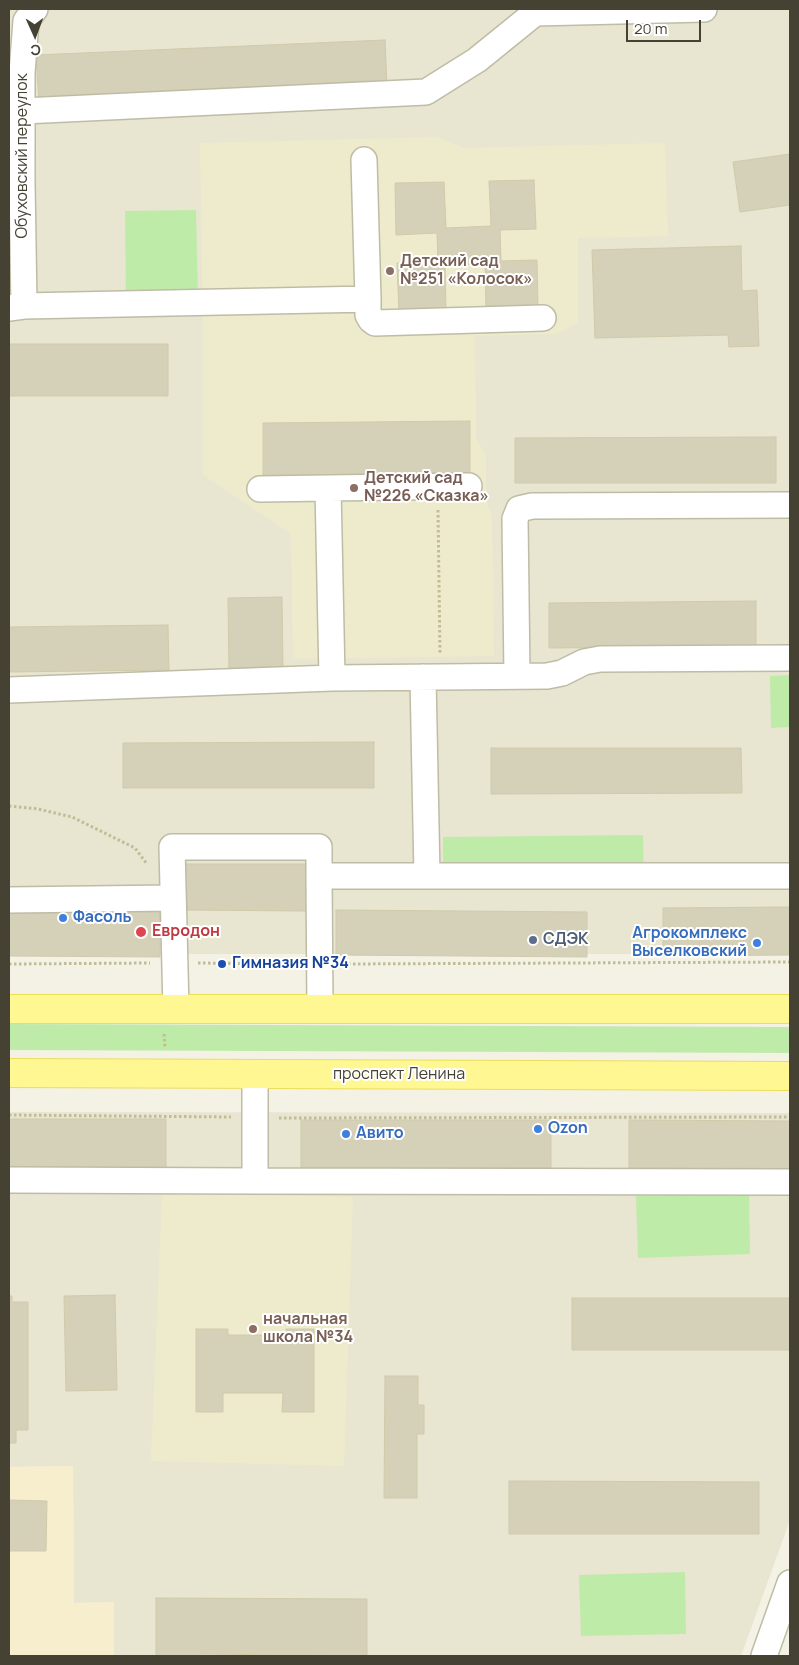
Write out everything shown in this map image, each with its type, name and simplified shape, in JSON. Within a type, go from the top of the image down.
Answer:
[{"type":"main road","points":[[9,1009],[790,1009]]},
{"type":"main road","name":"проспект Ленина","points":[[9,1073],[790,1076]]},
{"type":"street","name":"Обуховский переулок","points":[[16,307],[15,183],[23,111],[22,73],[26,21],[35,9]]},
{"type":"street","points":[[23,111],[426,92],[477,60],[534,13],[704,9]]},
{"type":"street","points":[[364,160],[368,314],[371,320],[376,323],[543,318]]},
{"type":"street","points":[[16,307],[368,300]]},
{"type":"street","points":[[260,489],[469,486]]},
{"type":"street","points":[[328,488],[332,678]]},
{"type":"street","points":[[517,676],[515,520],[519,509],[532,506],[790,505]]},
{"type":"street","points":[[9,690],[332,678],[517,676],[562,673],[584,662],[600,660],[790,658]]},
{"type":"street","points":[[427,876],[432,677]]},
{"type":"street","points":[[170,1010],[175,963],[172,847],[319,847],[320,1010]]},
{"type":"street","points":[[318,876],[790,876]]},
{"type":"street","points":[[9,900],[173,898]]},
{"type":"street","points":[[255,1074],[255,1180]]},
{"type":"street","points":[[9,1180],[790,1182]]},
{"type":"street","points":[[764,1656],[790,1583]]},
{"type":"path","points":[[432,677],[438,486]]},
{"type":"path","points":[[9,806],[38,809],[72,817],[135,848],[173,898]]},
{"type":"path","points":[[9,964],[790,962]]},
{"type":"path","points":[[165,1074],[170,1010]]},
{"type":"path","points":[[9,1115],[255,1118],[790,1117]]},
{"type":"shaded area","points":[[9,9],[790,9],[790,954],[9,954]]},
{"type":"shaded area","points":[[437,137],[464,148],[665,143],[668,236],[578,238],[578,323],[556,334],[475,336],[476,437],[486,456],[486,500],[492,516],[494,656],[293,659],[291,534],[203,475],[200,143]]},
{"type":"shaded area","points":[[9,1112],[790,1113],[790,1520],[741,1656],[114,1656],[114,1602],[74,1603],[73,1466],[9,1467]]},
{"type":"shaded area","name":"начальная школа №34","points":[[162,1193],[353,1197],[344,1466],[151,1461]]},
{"type":"shaded area","points":[[73,1466],[74,1603],[114,1602],[114,1656],[9,1656],[9,1467]]},
{"type":"green space","points":[[196,210],[198,297],[126,298],[125,211]]},
{"type":"green space","points":[[790,675],[790,727],[771,728],[770,676]]},
{"type":"green space","points":[[643,835],[644,887],[443,889],[443,837]]},
{"type":"green space","points":[[9,1024],[790,1027],[790,1053],[9,1050]]},
{"type":"green space","points":[[749,1193],[750,1254],[638,1258],[636,1196]]},
{"type":"green space","points":[[685,1572],[686,1634],[581,1636],[579,1575]]},
{"type":"building","points":[[385,40],[387,87],[39,102],[36,55]]},
{"type":"building","points":[[790,154],[790,205],[740,212],[733,162]]},
{"type":"building","points":[[534,180],[536,229],[500,230],[501,261],[537,260],[538,309],[486,310],[485,264],[445,265],[446,311],[399,313],[397,263],[438,262],[437,233],[396,235],[395,183],[444,182],[446,228],[491,226],[489,181]]},
{"type":"building","points":[[741,246],[742,291],[757,290],[759,346],[729,347],[728,335],[595,338],[592,250]]},
{"type":"building","points":[[9,344],[168,344],[168,396],[9,396]]},
{"type":"building","points":[[470,421],[470,473],[263,476],[263,423]]},
{"type":"building","points":[[776,437],[776,483],[515,483],[515,438]]},
{"type":"building","points":[[282,597],[283,670],[229,670],[228,598]]},
{"type":"building","points":[[756,601],[756,646],[549,648],[549,603]]},
{"type":"building","points":[[168,625],[169,670],[9,672],[9,627]]},
{"type":"building","points":[[374,742],[374,788],[123,788],[123,743]]},
{"type":"building","points":[[491,748],[741,748],[742,793],[491,794]]},
{"type":"building","points":[[183,864],[307,864],[306,911],[183,910]]},
{"type":"building","points":[[790,907],[790,955],[663,956],[663,908]]},
{"type":"building","points":[[336,910],[587,912],[587,957],[336,955]]},
{"type":"building","points":[[9,911],[160,911],[160,957],[9,956]]},
{"type":"building","points":[[9,1119],[166,1119],[166,1168],[9,1167]]},
{"type":"building","points":[[301,1120],[551,1120],[551,1168],[301,1168]]},
{"type":"building","points":[[629,1120],[790,1121],[790,1169],[629,1168]]},
{"type":"building","points":[[115,1295],[117,1390],[66,1391],[64,1296]]},
{"type":"building","points":[[9,1296],[12,1296],[12,1302],[28,1302],[28,1430],[16,1430],[16,1443],[9,1443]]},
{"type":"building","points":[[572,1298],[790,1298],[790,1350],[572,1350]]},
{"type":"building","points":[[196,1329],[228,1329],[228,1335],[286,1335],[286,1329],[314,1329],[314,1412],[282,1412],[283,1393],[223,1393],[223,1412],[196,1412]]},
{"type":"building","points":[[385,1376],[418,1376],[418,1405],[424,1405],[424,1434],[417,1434],[417,1498],[384,1498]]},
{"type":"building","points":[[509,1481],[759,1482],[759,1534],[509,1534]]},
{"type":"building","points":[[9,1500],[47,1501],[46,1551],[9,1551]]},
{"type":"building","points":[[156,1598],[367,1599],[367,1656],[201,1654],[201,1656],[156,1656]]},
{"type":"place","name":"Детский сад №251 «Колосок»","points":[[390,271]]},
{"type":"place","name":"Детский сад №226 «Сказка»","points":[[354,488]]},
{"type":"place","name":"Фасоль","points":[[63,918]]},
{"type":"place","name":"Евродон","points":[[141,932]]},
{"type":"place","name":"СДЭК","points":[[533,940]]},
{"type":"place","name":"Агрокомплекс Выселковский","points":[[757,943]]},
{"type":"place","name":"Гимназия №34","points":[[222,964]]},
{"type":"place","name":"Ozon","points":[[538,1129]]},
{"type":"place","name":"Авито","points":[[346,1134]]},
{"type":"place","name":"начальная школа №34","points":[[253,1329]]}]
